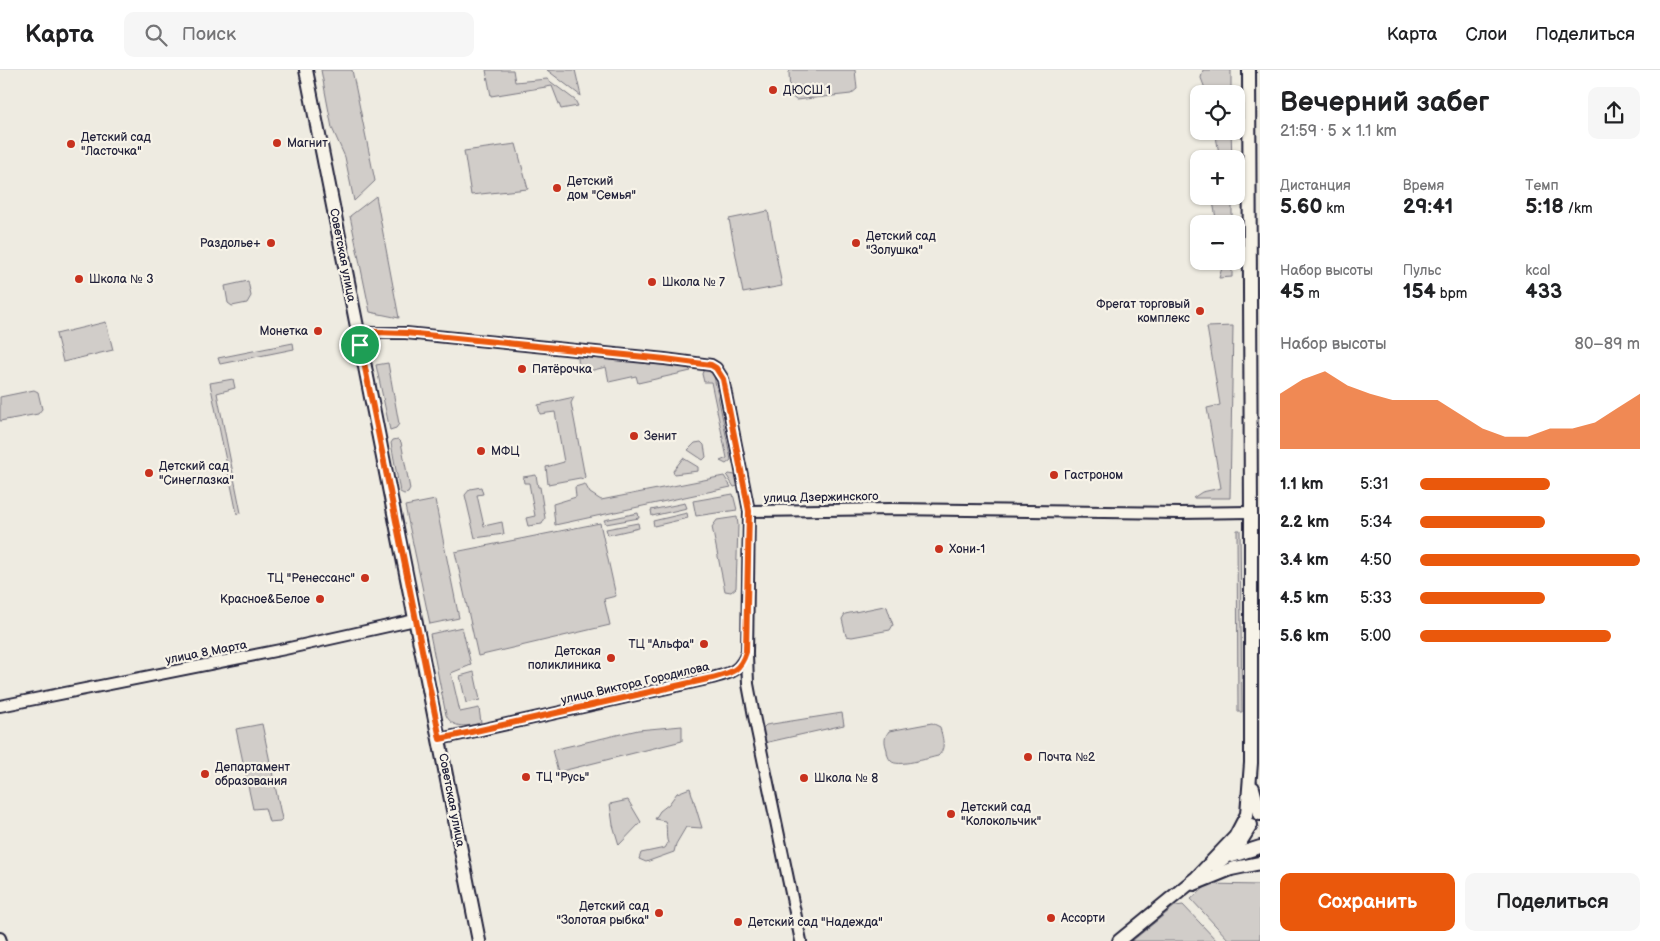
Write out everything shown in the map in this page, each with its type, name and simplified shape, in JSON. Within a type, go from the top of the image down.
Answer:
[{"type":"main road","name":"Советская улица","points":[[306,70],[479,941]]},
{"type":"main road","points":[[1119,941],[1196,878],[1254,814],[1251,763],[1248,70]]},
{"type":"main road","points":[[1249,829],[1254,813],[1251,763]]},
{"type":"main road","points":[[1196,878],[1225,859],[1236,849],[1249,829],[1254,814],[1253,786]]},
{"type":"main road","points":[[1249,829],[1260,842]]},
{"type":"main road","points":[[1225,859],[1260,847]]},
{"type":"main road","points":[[1179,893],[1215,875],[1242,866],[1260,863]]},
{"type":"street","name":"улица Дзержинского","points":[[358,333],[406,333],[711,365],[716,368],[723,379],[749,511],[892,509],[1180,513],[1251,512]]},
{"type":"street","points":[[749,511],[746,652],[748,684],[801,941]]},
{"type":"street","name":"улица 8 Марта","points":[[0,706],[285,649],[415,620]]},
{"type":"street","name":"улица Виктора Городилова","points":[[440,739],[726,674],[736,670],[743,662],[746,652]]},
{"type":"shaded area","points":[[321,70],[352,70],[375,181],[354,201],[345,157],[332,128]]},
{"type":"shaded area","points":[[486,70],[513,70],[515,82],[547,79],[575,100],[578,106],[561,109],[552,86],[491,96]]},
{"type":"shaded area","points":[[547,70],[575,70],[581,96]]},
{"type":"shaded area","points":[[791,70],[855,70],[857,89],[851,94],[796,100],[790,95],[789,72]]},
{"type":"shaded area","points":[[1203,70],[1231,70],[1231,85],[1204,85],[1201,78]]},
{"type":"shaded area","points":[[1217,140],[1231,140],[1232,150],[1218,150]]},
{"type":"shaded area","points":[[516,144],[528,189],[471,195],[464,151]]},
{"type":"shaded area","points":[[376,196],[399,318],[370,312],[350,216]]},
{"type":"shaded area","points":[[1214,205],[1232,205],[1232,215],[1215,215]]},
{"type":"shaded area","points":[[768,211],[782,286],[743,293],[729,219]]},
{"type":"shaded area","points":[[1221,270],[1232,270],[1232,277],[1219,278]]},
{"type":"shaded area","points":[[248,281],[251,296],[247,303],[232,306],[228,303],[225,286]]},
{"type":"shaded area","points":[[106,322],[113,350],[63,362],[56,334]]},
{"type":"shaded area","points":[[1233,326],[1230,498],[1193,498],[1202,492],[1221,488],[1207,408],[1220,405],[1207,327]]},
{"type":"shaded area","points":[[293,343],[294,349],[220,364],[218,358]]},
{"type":"shaded area","points":[[578,357],[688,368],[691,371],[638,383],[636,376],[609,382],[606,367],[585,372],[579,371]]},
{"type":"shaded area","points":[[388,363],[399,424],[396,428],[390,430],[376,365]]},
{"type":"shaded area","points":[[706,370],[711,371],[714,376],[731,460],[726,464],[720,461],[727,458],[711,382],[704,382],[702,374]]},
{"type":"shaded area","points":[[233,379],[235,388],[217,393],[241,513],[237,514],[210,383]]},
{"type":"shaded area","points":[[34,390],[38,392],[42,409],[38,414],[0,421],[0,397]]},
{"type":"shaded area","points":[[574,397],[571,403],[585,477],[583,479],[548,484],[546,467],[564,462],[555,412],[540,414],[538,405]]},
{"type":"shaded area","points":[[398,439],[401,442],[410,489],[408,493],[404,494],[400,492],[391,443],[393,440]]},
{"type":"shaded area","points":[[701,442],[704,445],[706,457],[703,460],[688,450],[695,443]]},
{"type":"shaded area","points":[[683,458],[698,467],[698,471],[674,474],[673,471]]},
{"type":"shaded area","points":[[729,474],[735,475],[739,482],[738,486],[734,487],[727,476]]},
{"type":"shaded area","points":[[536,475],[545,518],[542,524],[528,526],[526,518],[535,516],[529,483],[524,483],[523,477]]},
{"type":"shaded area","points":[[724,476],[731,487],[555,525],[553,504],[576,497],[575,487],[585,484],[590,493],[601,500]]},
{"type":"shaded area","points":[[481,487],[483,494],[477,495],[484,526],[502,522],[504,534],[475,538],[465,495],[470,489]]},
{"type":"shaded area","points":[[733,494],[737,510],[696,516],[693,501]]},
{"type":"shaded area","points":[[435,500],[459,618],[430,624],[405,506]]},
{"type":"shaded area","points":[[685,503],[687,508],[652,516],[651,510]]},
{"type":"shaded area","points":[[638,513],[639,518],[606,524],[604,520]]},
{"type":"shaded area","points":[[687,513],[688,518],[654,526],[653,521]]},
{"type":"shaded area","points":[[737,517],[736,588],[731,592],[725,591],[712,527],[717,520]]},
{"type":"shaded area","points":[[600,523],[616,596],[604,599],[610,625],[478,656],[455,552]]},
{"type":"shaded area","points":[[638,523],[639,528],[608,535],[606,529]]},
{"type":"shaded area","points":[[1237,530],[1240,530],[1242,712],[1238,712]]},
{"type":"shaded area","points":[[887,607],[893,625],[890,630],[852,637],[846,636],[842,619],[845,614]]},
{"type":"shaded area","points":[[462,627],[471,665],[451,673],[460,712],[479,708],[481,723],[466,726],[453,723],[446,715],[430,634]]},
{"type":"shaded area","points":[[474,672],[480,700],[466,703],[460,676]]},
{"type":"shaded area","points":[[842,713],[844,725],[764,743],[762,729],[766,725]]},
{"type":"shaded area","points":[[932,723],[940,727],[943,738],[943,746],[938,756],[906,763],[894,763],[891,761],[885,742],[889,731]]},
{"type":"shaded area","points":[[262,724],[282,819],[280,821],[269,822],[265,808],[253,809],[236,729]]},
{"type":"shaded area","points":[[682,726],[682,741],[558,772],[552,750],[638,730]]},
{"type":"shaded area","points":[[690,788],[702,828],[686,827],[676,844],[674,852],[646,862],[639,859],[641,853],[665,848],[668,843],[665,821],[655,819],[677,793]]},
{"type":"shaded area","points":[[628,800],[641,822],[619,845],[613,825],[610,804]]},
{"type":"shaded area","points":[[1209,884],[1260,885],[1260,939],[1228,939],[1191,899]]},
{"type":"shaded area","points":[[1183,905],[1217,941],[1132,941],[1175,906]]},
{"type":"place","name":"ДЮСШ 1","points":[[773,90]]},
{"type":"place","name":"Магнит","points":[[277,143]]},
{"type":"place","name":"Детский сад \"Ласточка\"","points":[[71,144]]},
{"type":"place","name":"Детский дом \"Семья\"","points":[[557,188]]},
{"type":"place","name":"Раздолье+","points":[[271,243]]},
{"type":"place","name":"Детский сад \"Золушка\"","points":[[856,243]]},
{"type":"place","name":"Школа № 3","points":[[79,279]]},
{"type":"place","name":"Школа № 7","points":[[652,282]]},
{"type":"place","name":"Фрегат торговый комплекс","points":[[1200,311]]},
{"type":"place","name":"Монетка","points":[[318,331]]},
{"type":"place","name":"Пятёрочка","points":[[522,369]]},
{"type":"place","name":"Зенит","points":[[634,436]]},
{"type":"place","name":"МФЦ","points":[[481,451]]},
{"type":"place","name":"Детский сад \"Синеглазка\"","points":[[149,473]]},
{"type":"place","name":"Гастроном","points":[[1054,475]]},
{"type":"place","name":"Хони-1","points":[[939,549]]},
{"type":"place","name":"ТЦ \"Ренессанс\"","points":[[365,578]]},
{"type":"place","name":"Красное&Белое","points":[[320,599]]},
{"type":"place","name":"ТЦ \"Альфа\"","points":[[704,644]]},
{"type":"place","name":"Детская поликлиника","points":[[611,658]]},
{"type":"place","name":"Почта №2","points":[[1028,757]]},
{"type":"place","name":"Департамент образования","points":[[205,774]]},
{"type":"place","name":"ТЦ \"Русь\"","points":[[526,777]]},
{"type":"place","name":"Школа № 8","points":[[804,778]]},
{"type":"place","name":"Детский сад \"Колокольчик\"","points":[[951,814]]},
{"type":"place","name":"Детский сад \"Золотая рыбка\"","points":[[659,913]]},
{"type":"place","name":"Ассорти","points":[[1051,918]]},
{"type":"place","name":"Детский сад \"Надежда\"","points":[[738,922]]},
{"type":"route","points":[[358,333],[406,333],[665,359],[711,365],[716,368],[723,379],[749,511],[746,652],[743,662],[736,670],[726,674],[440,739],[360,345],[358,333]]}]
